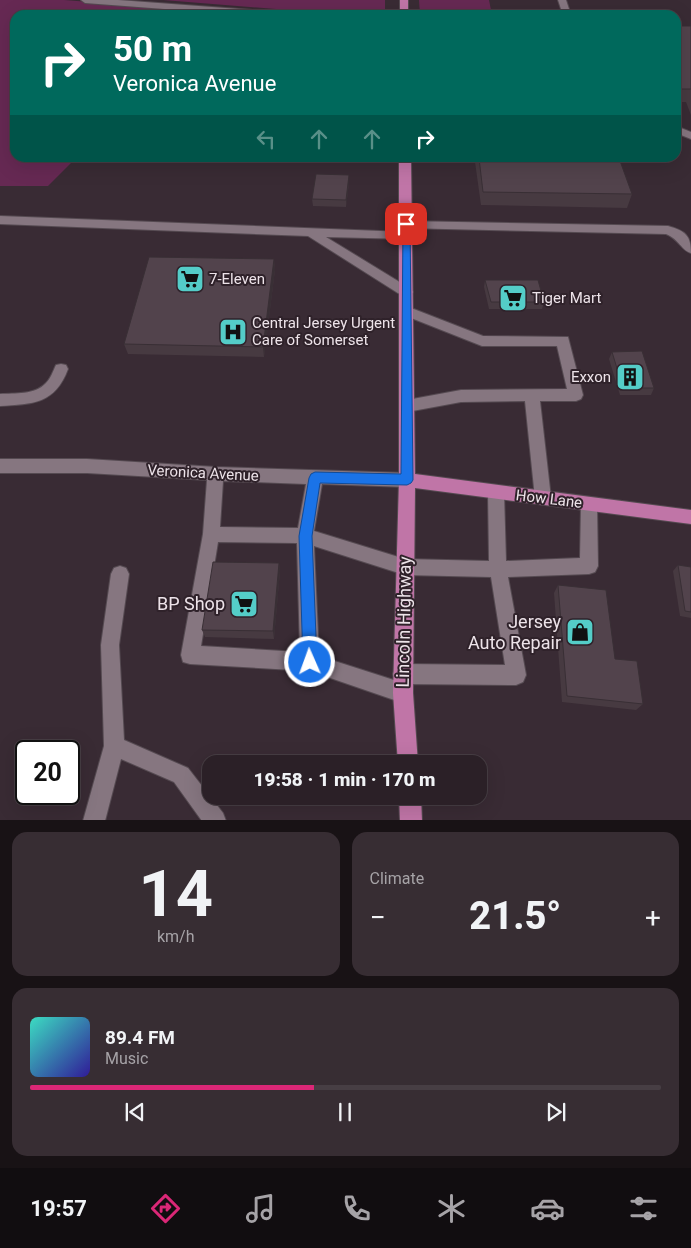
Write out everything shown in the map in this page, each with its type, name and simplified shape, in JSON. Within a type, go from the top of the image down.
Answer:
[{"type":"main road","name":"Lincoln Highway","points":[[405,162],[407,480],[403,684],[407,755]]},
{"type":"main road","name":"How Lane","points":[[407,480],[691,518]]},
{"type":"main road","points":[[411,805],[412,820]]},
{"type":"street","points":[[85,0],[214,10]]},
{"type":"street","points":[[0,220],[312,233],[406,230],[668,230],[680,236],[691,249]]},
{"type":"street","points":[[312,233],[406,292]]},
{"type":"street","points":[[406,311],[482,341],[563,342],[576,395],[461,396],[407,406]]},
{"type":"street","points":[[0,400],[34,397],[42,394],[58,382],[61,369]]},
{"type":"street","points":[[532,396],[543,498]]},
{"type":"street","name":"Veronica Avenue","points":[[0,466],[87,466],[216,474],[407,480]]},
{"type":"street","points":[[216,474],[211,534],[190,656],[310,662],[403,684],[516,675],[498,569],[496,493]]},
{"type":"street","points":[[310,662],[305,536],[315,478]]},
{"type":"street","points":[[211,534],[305,536],[405,567],[498,569],[589,566],[589,504]]},
{"type":"street","points":[[94,820],[114,746],[110,646],[120,574]]},
{"type":"street","points":[[114,746],[180,775],[215,820]]},
{"type":"shaded area","points":[[0,0],[64,0],[193,10],[10,10],[10,162],[72,162],[48,186],[0,186]]},
{"type":"shaded area","points":[[163,0],[385,0],[385,10],[289,10]]},
{"type":"shaded area","points":[[419,0],[489,0],[491,10],[420,10]]},
{"type":"building","points":[[681,26],[691,26],[691,89],[681,89]]},
{"type":"building","points":[[479,162],[620,162],[632,194],[483,192]]},
{"type":"building","points":[[316,174],[349,175],[346,200],[312,199]]},
{"type":"building","points":[[149,257],[274,259],[263,347],[124,344]]},
{"type":"building","name":"Tiger Mart","points":[[485,280],[538,280],[544,302],[491,302]]},
{"type":"building","name":"Exxon","points":[[642,351],[654,388],[623,388],[612,352]]},
{"type":"building","name":"BP Shop","points":[[213,562],[279,563],[273,631],[202,630]]},
{"type":"building","points":[[678,565],[691,567],[691,612],[685,611]]},
{"type":"building","name":"Jersey Auto Repair","points":[[558,585],[606,590],[615,659],[637,661],[643,704],[567,696]]},
{"type":"place","name":"7-Eleven","points":[[190,279]]},
{"type":"place","name":"Tiger Mart","points":[[513,298]]},
{"type":"place","name":"Central Jersey Urgent Care of Somerset","points":[[233,332]]},
{"type":"place","name":"Exxon","points":[[630,377]]},
{"type":"place","name":"BP Shop","points":[[244,604]]},
{"type":"place","name":"Jersey Auto Repair","points":[[580,632]]},
{"type":"route","points":[[310,662],[305,536],[315,478],[407,480],[406,224]]}]
